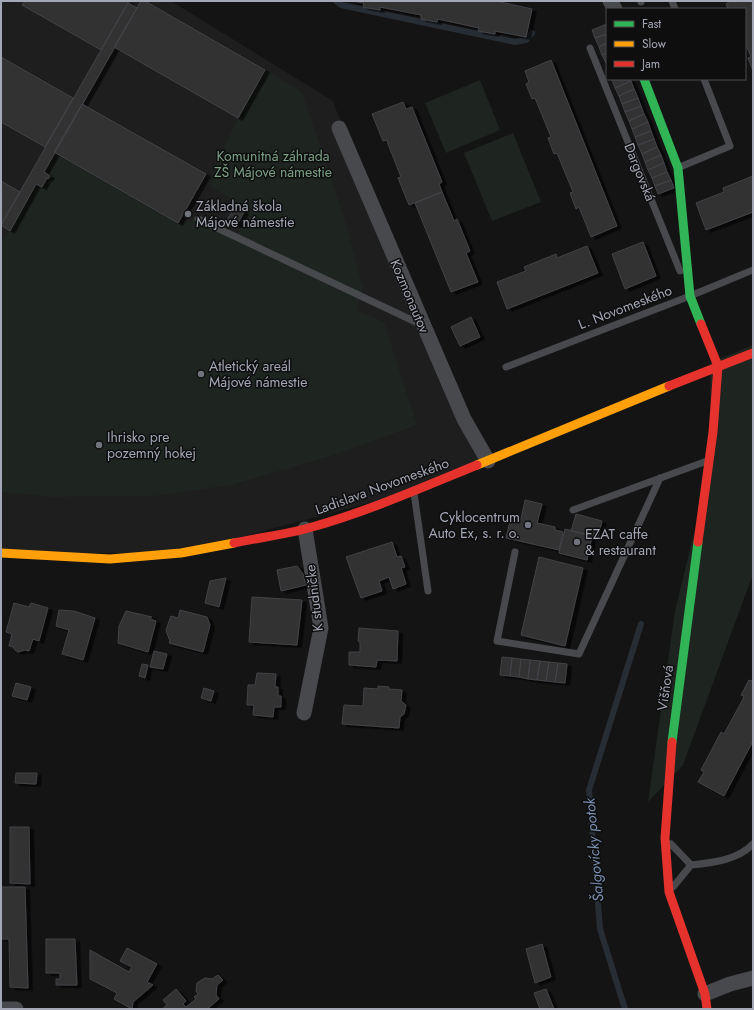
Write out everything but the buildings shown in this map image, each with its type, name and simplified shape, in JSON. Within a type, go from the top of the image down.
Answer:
[{"type":"street","name":"Dargovská","points":[[644,80],[678,168],[690,296],[718,366]]},
{"type":"street","name":"Kozmonautov","points":[[339,128],[464,419],[488,461]]},
{"type":"street","name":"Ladislava Novomeského","points":[[1,554],[110,559],[181,554],[304,529],[346,516],[414,491],[718,366],[753,354]]},
{"type":"street","name":"Višňová","points":[[706,1002],[669,892],[665,838],[673,729],[713,432],[718,366]]},
{"type":"street","name":"K studničke","points":[[304,529],[321,628],[304,713]]},
{"type":"street","points":[[706,1002],[730,984],[753,978]]},
{"type":"street","points":[[1,1009],[16,1009]]},
{"type":"lane","name":"Dargovská","points":[[590,48],[690,296]]},
{"type":"lane","points":[[678,168],[730,146],[704,80]]},
{"type":"lane","points":[[198,219],[423,326]]},
{"type":"lane","name":"L. Novomeského","points":[[506,367],[753,270]]},
{"type":"lane","points":[[573,510],[709,460]]},
{"type":"lane","points":[[515,552],[497,641],[580,654],[660,478]]},
{"type":"lane","points":[[414,491],[428,591]]},
{"type":"lane","points":[[665,838],[691,865]]},
{"type":"lane","points":[[669,892],[691,865],[716,862],[726,859],[748,850],[753,844]]},
{"type":"shaded area","name":"Základná škola Májové námestie","points":[[1,1],[171,1],[333,101],[418,328],[486,464],[414,491],[181,553],[1,553]]},
{"type":"green space","name":"Atletický areál Májové námestie","points":[[265,70],[297,89],[303,95],[345,220],[363,289],[356,310],[384,322],[417,425],[331,456],[231,485],[154,496],[51,497],[1,492],[1,244],[36,184],[42,187],[47,178],[49,179],[50,176],[44,172],[55,152],[178,223],[198,219],[236,237],[251,210],[211,187],[213,171],[238,118]]},
{"type":"green space","points":[[480,80],[500,130],[446,153],[425,103]]},
{"type":"green space","points":[[513,133],[541,202],[492,221],[464,153]]},
{"type":"green space","points":[[753,345],[753,574],[683,765],[648,802],[675,611],[711,462],[710,363]]},
{"type":"waterway","points":[[336,1],[341,5],[515,42],[526,40],[532,33]]},
{"type":"waterway","name":"Šalgovícky potok","points":[[625,1009],[600,929],[589,790],[641,624]]},
{"type":"traffic: fast","points":[[644,80],[678,168],[690,296],[701,324]]},
{"type":"traffic: fast","points":[[672,742],[698,542]]},
{"type":"traffic: slow","points":[[477,465],[669,386]]},
{"type":"traffic: slow","points":[[1,553],[110,559],[181,553],[234,543]]},
{"type":"traffic: jam","points":[[698,542],[713,432],[718,366],[701,324]]},
{"type":"traffic: jam","points":[[669,386],[753,353]]},
{"type":"traffic: jam","points":[[234,543],[296,531],[327,523],[392,500],[477,465]]},
{"type":"traffic: jam","points":[[672,742],[665,838],[669,892],[705,994],[707,1009]]},
{"type":"place","name":"Základná škola Májové námestie","points":[[188,214]]},
{"type":"place","name":"Atletický areál Májové námestie","points":[[201,374]]},
{"type":"place","name":"Ihrisko pre pozemný hokej","points":[[99,445]]},
{"type":"place","name":"Cyklocentrum Auto Ex, s. r. o.","points":[[528,525]]},
{"type":"place","name":"EZAT caffe & restaurant","points":[[577,542]]},
{"type":"park label","name":"Komunitná záhrada ZŠ Májové námestie","points":[[273,164]]}]
